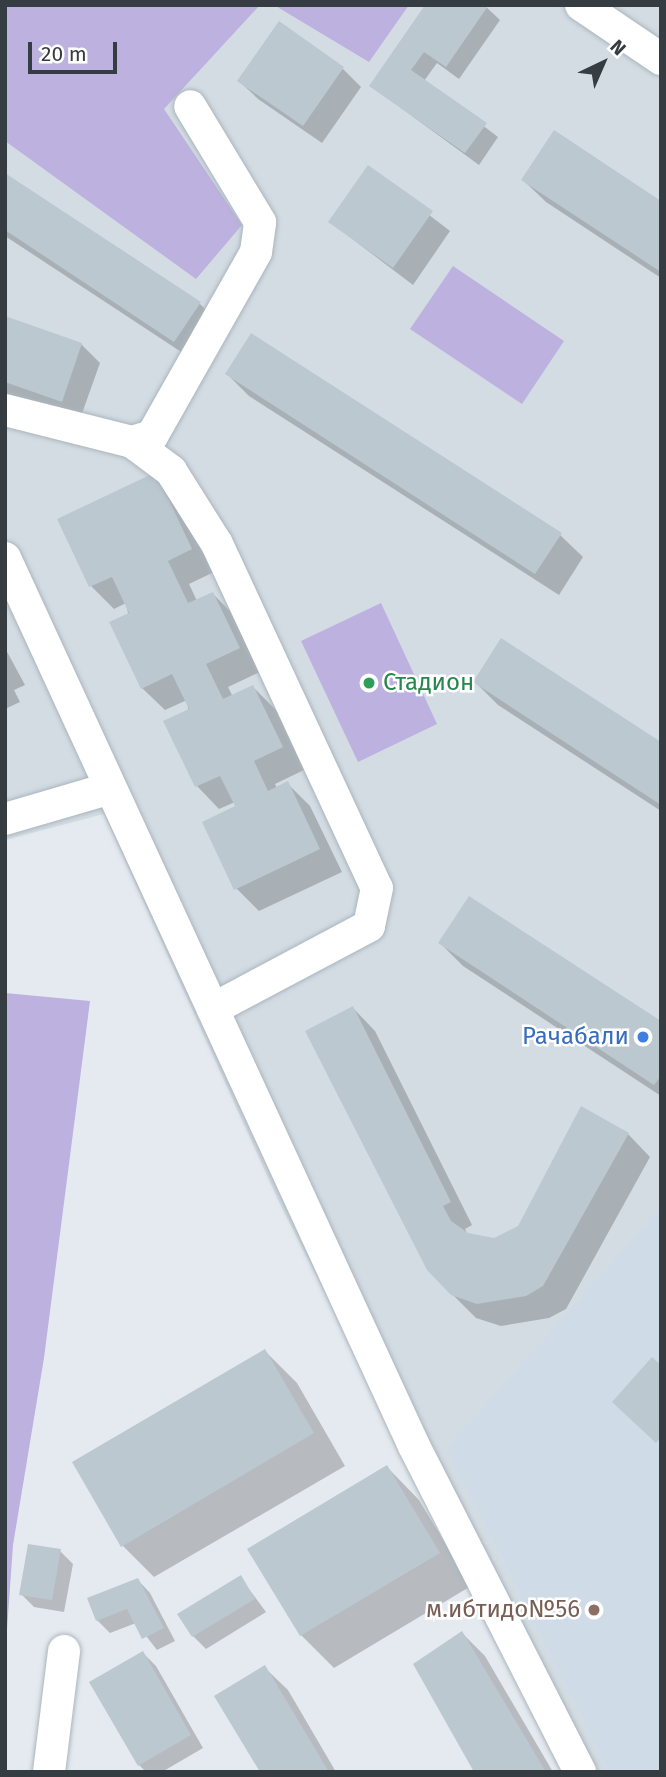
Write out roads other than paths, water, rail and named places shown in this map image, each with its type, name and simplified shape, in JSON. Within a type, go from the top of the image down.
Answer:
[{"type":"street","points":[[580,5],[661,59]]},
{"type":"street","points":[[132,442],[152,436],[256,252],[260,222],[190,106]]},
{"type":"street","points":[[5,410],[132,442],[171,471],[217,544],[377,888],[369,926],[213,1009]]},
{"type":"street","points":[[5,558],[414,1446],[580,1772]]},
{"type":"street","points":[[5,819],[111,788]]},
{"type":"street","points":[[50,1772],[64,1651]]},
{"type":"place","name":"Стадион","points":[[369,683]]},
{"type":"place","name":"Рачабали","points":[[643,1037]]},
{"type":"place","name":"м.ибтидо№56","points":[[594,1610]]}]
